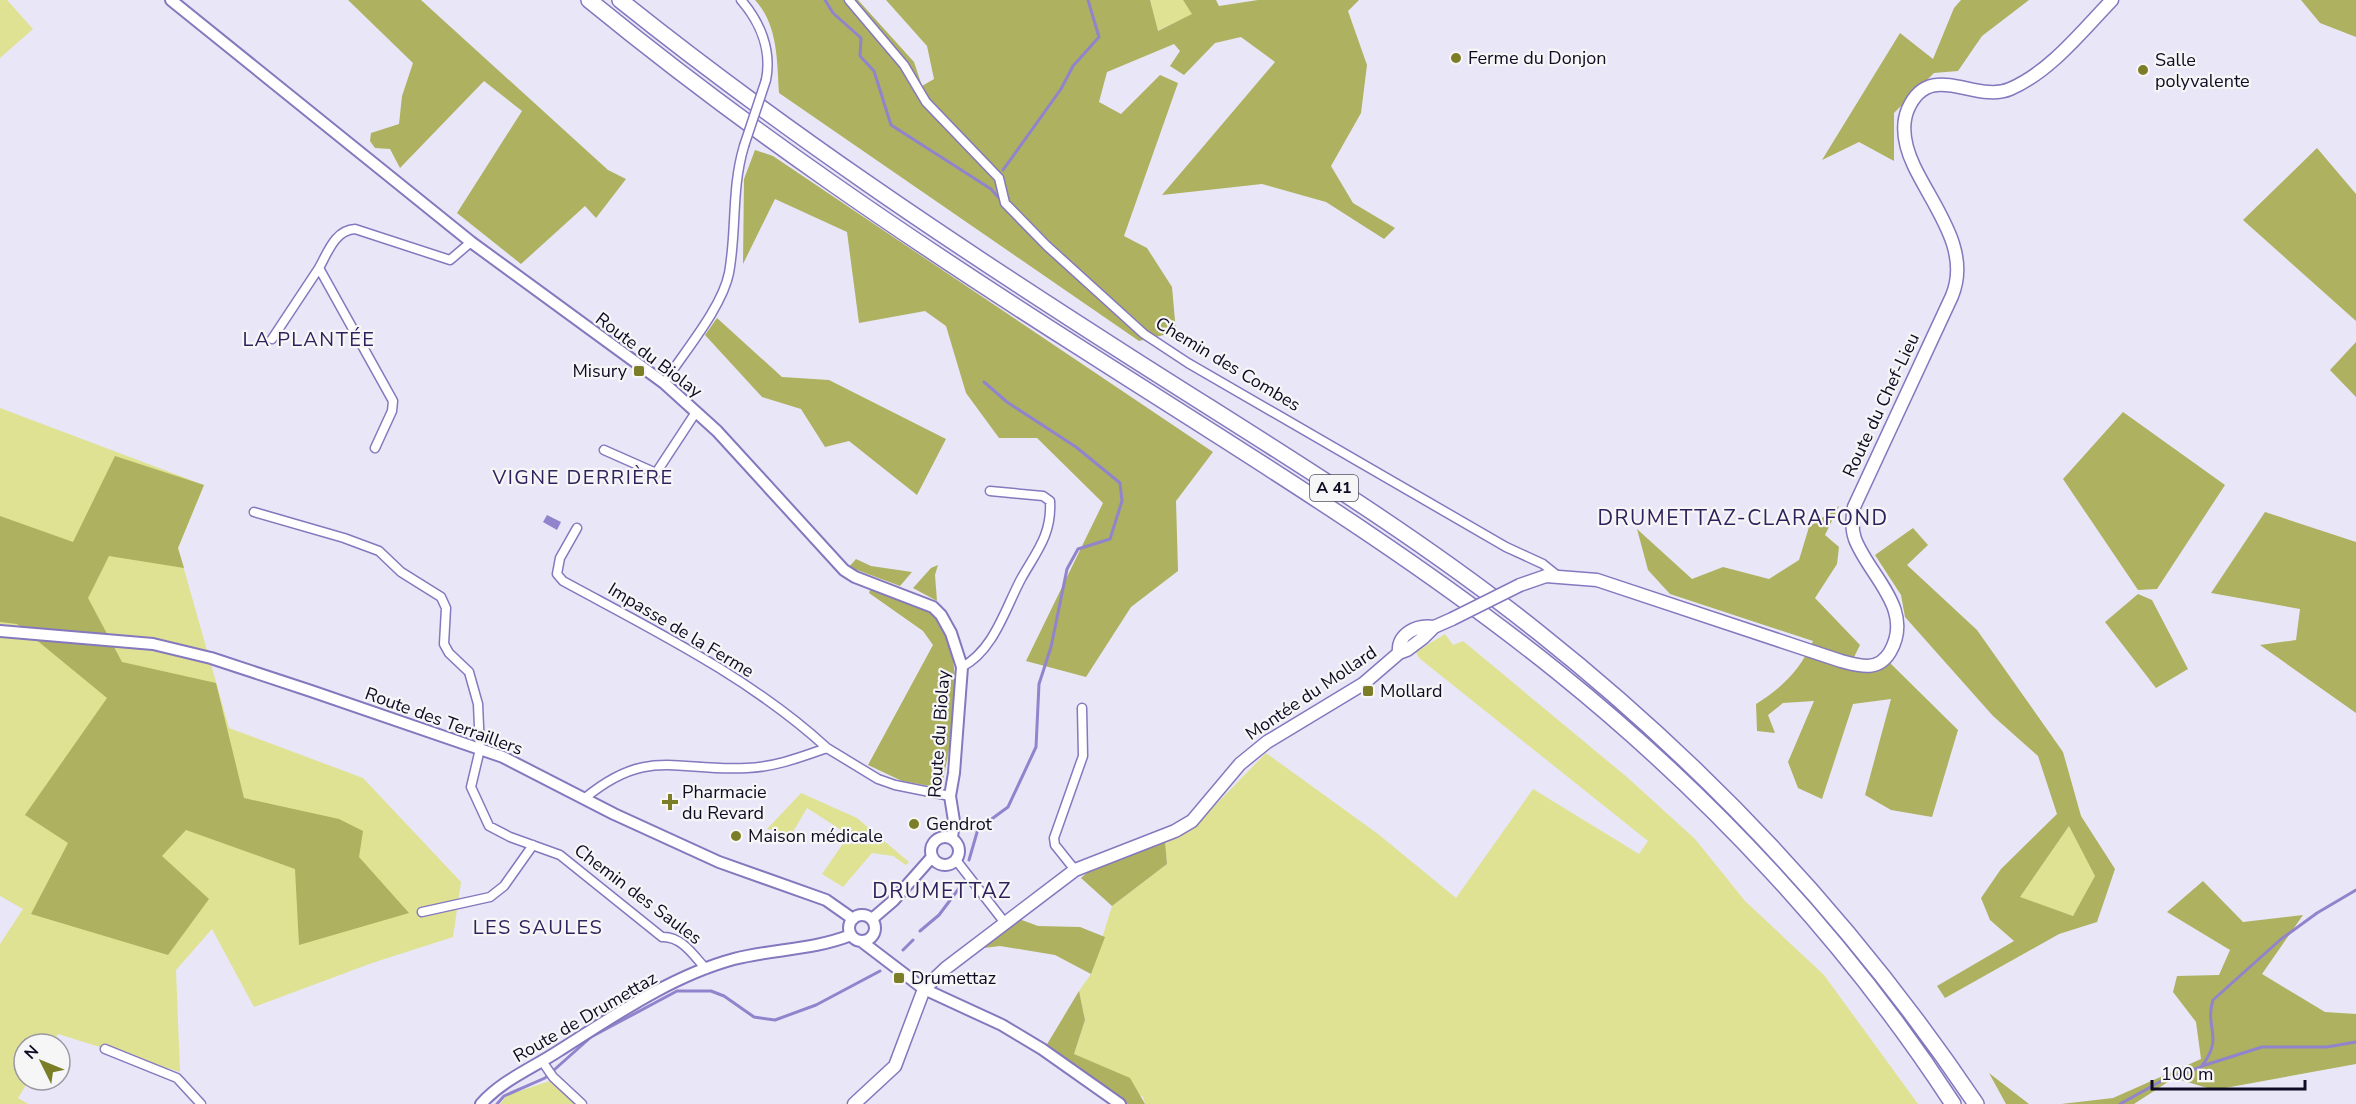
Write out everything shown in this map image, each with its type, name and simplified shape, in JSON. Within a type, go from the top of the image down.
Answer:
[{"type":"highway","name":"A 41","points":[[589,0],[717,100],[843,191],[1070,342],[1324,504],[1468,604],[1559,674],[1680,780],[1773,874],[1861,978],[1953,1104]]},
{"type":"highway","name":"A 41","points":[[620,0],[724,81],[858,178],[1050,306],[1387,523],[1478,587],[1578,664],[1691,764],[1794,869],[1885,977],[1976,1104]]},
{"type":"main road","name":"Route du Chef-Lieu","points":[[1520,585],[1546,576],[1587,578],[1629,589],[1854,664],[1874,666],[1887,656],[1896,634],[1897,617],[1889,595],[1856,541],[1852,523],[1854,507],[1952,296],[1959,273],[1953,240],[1909,153],[1905,133],[1907,113],[1918,96],[1936,85],[1953,85],[1990,93],[2006,91],[2017,86],[2058,54],[2112,0]]},
{"type":"main road","name":"Montée du Mollard","points":[[924,989],[945,968],[1076,870],[1176,831],[1192,821],[1249,757],[1297,722],[1335,703],[1363,684],[1399,653],[1401,640],[1412,629],[1423,625],[1434,627],[1520,585]]},
{"type":"main road","points":[[854,1104],[895,1066],[924,989]]},
{"type":"street","name":"Route du Biolay","points":[[171,0],[471,242],[664,383],[717,431],[844,570],[855,577],[920,600],[937,611],[951,633],[962,667],[954,773],[950,796],[949,838]]},
{"type":"street","points":[[664,383],[715,306],[729,274],[736,173],[766,80],[767,57],[762,34],[757,21],[741,0]]},
{"type":"street","name":"Chemin des Combes","points":[[849,0],[904,65],[927,102],[999,178],[1005,203],[1047,246],[1144,334],[1188,363],[1506,547],[1543,564],[1559,576]]},
{"type":"street","points":[[272,339],[342,232],[355,229],[450,260],[471,242]]},
{"type":"street","points":[[319,268],[393,400],[392,411],[375,448]]},
{"type":"street","points":[[604,450],[656,473],[696,412]]},
{"type":"street","points":[[962,667],[970,663],[998,629],[1022,577],[1038,554],[1051,508],[1050,501],[1043,496],[990,491]]},
{"type":"street","name":"Chemin des Saules","points":[[254,512],[344,538],[379,551],[401,572],[441,597],[446,608],[444,644],[449,653],[469,672],[478,704],[480,749],[471,787],[489,826],[560,855],[662,937],[671,937],[679,941],[706,969]]},
{"type":"street","name":"Impasse de la Ferme","points":[[577,528],[560,558],[557,574],[563,581],[673,641],[795,720],[827,748]]},
{"type":"street","name":"Route des Terraillers","points":[[0,631],[153,644],[211,658],[518,764],[630,822],[719,862],[826,900],[855,918],[864,915],[873,922]]},
{"type":"street","points":[[1076,870],[1055,845],[1054,838],[1083,756],[1082,708]]},
{"type":"street","points":[[585,798],[614,777],[642,766],[680,764],[746,768],[780,764],[827,748],[878,779],[895,785],[950,796]]},
{"type":"street","points":[[934,860],[933,843],[949,838],[959,849],[956,860]]},
{"type":"street","points":[[422,912],[490,897],[504,886],[534,845]]},
{"type":"street","points":[[934,860],[944,865],[956,860]]},
{"type":"street","points":[[860,938],[934,860]]},
{"type":"street","points":[[956,860],[1005,923]]},
{"type":"street","points":[[855,918],[849,927],[924,989],[1002,1025],[1042,1049],[1120,1104]]},
{"type":"street","name":"Route de Drumettaz","points":[[481,1104],[497,1087],[544,1065],[602,1022],[706,969],[747,956],[860,938]]},
{"type":"street","points":[[105,1049],[177,1078],[201,1104]]},
{"type":"street","points":[[544,1065],[553,1077],[582,1104]]},
{"type":"green space","points":[[0,0],[7,0],[33,29],[0,58]]},
{"type":"green space","points":[[348,0],[421,0],[608,170],[626,179],[596,218],[585,206],[521,264],[457,213],[522,111],[484,81],[400,168],[390,149],[375,148],[370,141],[371,133],[399,124],[402,96],[413,63]]},
{"type":"green space","points":[[755,0],[858,0],[914,62],[922,86],[934,79],[927,46],[886,0],[1150,0],[1158,31],[1192,14],[1183,0],[1216,0],[1219,6],[1258,0],[1359,0],[1348,11],[1367,65],[1361,113],[1331,166],[1353,203],[1395,228],[1384,239],[1326,202],[1262,184],[1162,195],[1275,62],[1241,37],[1215,43],[1184,75],[1170,66],[1180,51],[1174,44],[1107,72],[1099,102],[1121,114],[1160,75],[1178,83],[1124,236],[1147,248],[1172,287],[1176,332],[1139,341],[779,93],[777,56],[772,32],[763,10]]},
{"type":"green space","points":[[1150,0],[1183,0],[1193,14],[1157,31]]},
{"type":"green space","points":[[1961,0],[2029,0],[1982,36],[1958,71],[1934,73],[1894,113],[1894,161],[1859,142],[1822,160],[1900,33],[1933,59],[1954,8]]},
{"type":"green space","points":[[2301,0],[2356,0],[2356,37],[2320,23]]},
{"type":"green space","points":[[2317,148],[2356,194],[2356,321],[2243,220]]},
{"type":"green space","points":[[755,150],[773,156],[1213,452],[1176,501],[1178,571],[1131,607],[1086,677],[1026,661],[1103,503],[1037,438],[999,438],[966,393],[946,326],[925,311],[859,323],[847,232],[775,199],[743,264],[744,179]]},
{"type":"green space","points":[[717,318],[782,377],[829,380],[946,439],[917,495],[849,441],[825,447],[801,409],[762,397],[705,335]]},
{"type":"green space","points":[[2356,342],[2356,397],[2330,370]]},
{"type":"green space","points":[[0,408],[204,485],[178,548],[229,728],[363,778],[461,882],[453,937],[372,963],[254,1007],[212,929],[176,970],[180,1072],[72,1038],[72,1032],[12,1032],[12,1092],[22,1092],[18,1098],[28,1104],[0,1104],[0,944],[23,909],[0,896]]},
{"type":"green space","points":[[2123,412],[2225,485],[2157,589],[2138,590],[2063,479]]},
{"type":"green space","points":[[115,456],[204,485],[178,548],[184,568],[109,556],[88,598],[122,662],[216,683],[244,798],[339,819],[363,831],[359,857],[409,913],[299,945],[295,869],[186,830],[162,856],[209,899],[168,955],[31,914],[68,843],[25,815],[107,698],[17,624],[0,622],[0,516],[73,542]]},
{"type":"green space","points":[[1839,506],[1825,535],[1839,547],[1837,564],[1815,598],[1860,645],[1854,657],[1890,663],[1958,730],[1932,817],[1891,810],[1865,795],[1891,699],[1853,704],[1822,799],[1798,788],[1788,762],[1814,701],[1783,703],[1768,715],[1775,733],[1757,731],[1756,704],[1790,677],[1813,641],[1670,594],[1648,570],[1637,529],[1692,579],[1723,567],[1769,579],[1799,560],[1809,527]]},
{"type":"green space","points":[[2265,512],[2356,542],[2356,713],[2260,645],[2296,640],[2300,609],[2211,593]]},
{"type":"green space","points":[[1913,528],[1928,545],[1907,565],[1977,630],[2063,752],[2081,816],[2115,869],[2097,922],[2059,934],[1945,998],[1937,986],[2014,941],[1990,920],[1981,898],[2001,869],[2057,814],[2038,756],[1993,716],[1905,617],[1901,595],[1875,555]],"holes":[[[2069,826],[2095,876],[2073,916],[2020,897]]]},
{"type":"green space","points":[[856,559],[871,566],[912,572],[900,586],[849,567]]},
{"type":"green space","points":[[938,565],[935,575],[937,601],[913,588],[931,568]]},
{"type":"green space","points":[[871,587],[924,607],[937,618],[947,635],[955,677],[955,701],[953,725],[941,788],[902,781],[868,765],[933,645],[923,631],[869,593]]},
{"type":"green space","points":[[2138,594],[2152,600],[2188,669],[2156,688],[2105,622]]},
{"type":"green space","points":[[1445,634],[1453,645],[1463,641],[1628,778],[1695,839],[1745,901],[1824,975],[1918,1104],[1145,1104],[1143,1097],[1074,1054],[1085,1020],[1079,991],[1091,974],[1112,906],[1167,864],[1165,841],[1191,830],[1266,753],[1378,834],[1456,898],[1533,789],[1639,854],[1648,841],[1419,658],[1416,652]]},
{"type":"green space","points":[[801,793],[857,818],[909,862],[906,865],[893,856],[872,853],[843,887],[822,874],[849,835],[807,808],[787,842],[781,832],[767,829]]},
{"type":"green space","points":[[2069,826],[2096,876],[2073,916],[2019,898]]},
{"type":"green space","points":[[1165,841],[1167,864],[1112,906],[1081,878],[1090,870]]},
{"type":"green space","points":[[2203,881],[2243,922],[2303,915],[2262,974],[2325,1012],[2356,1014],[2356,1064],[2214,1090],[2174,1078],[2134,1104],[2061,1104],[2113,1098],[2201,1059],[2196,1022],[2173,992],[2177,976],[2219,975],[2230,950],[2167,912]]},
{"type":"green space","points":[[1019,919],[1038,926],[1080,927],[1105,937],[1091,974],[1055,955],[1000,946],[984,948]]},
{"type":"green space","points":[[1079,991],[1085,1020],[1074,1054],[1130,1078],[1145,1104],[1125,1104],[1046,1046]]},
{"type":"green space","points":[[1989,1073],[2029,1104],[2006,1104]]},
{"type":"green space","points":[[550,1081],[575,1104],[500,1104],[507,1095]]},
{"type":"shaded area","points":[[547,515],[561,522],[557,530],[543,522]]},
{"type":"waterway","points":[[825,0],[833,13],[861,38],[860,56],[874,71],[891,125],[991,189],[998,197]]},
{"type":"waterway","points":[[1003,170],[1061,89],[1073,66],[1099,37],[1088,0]]},
{"type":"waterway","points":[[969,860],[978,829],[1008,807],[1036,747],[1039,684],[1051,647],[1067,569],[1078,549],[1110,539],[1122,501],[1120,483],[1076,447],[1007,402],[984,382]]},
{"type":"waterway","points":[[920,931],[939,915],[963,883]]},
{"type":"waterway","points":[[2120,1104],[2163,1080],[2201,1067],[2212,1048],[2213,1000],[2280,940],[2317,913],[2356,890]]},
{"type":"waterway","points":[[903,950],[913,940]]},
{"type":"waterway","points":[[497,1104],[504,1096],[545,1078],[591,1037],[677,991],[711,991],[724,996],[754,1017],[775,1020],[816,1005],[880,971]]},
{"type":"waterway","points":[[2202,1066],[2262,1047],[2327,1047],[2356,1042]]},
{"type":"place","name":"Ferme du Donjon","points":[[1456,58]]},
{"type":"place","name":"Salle polyvalente","points":[[2143,70]]},
{"type":"place","name":"Misury","points":[[639,371]]},
{"type":"place","name":"Mollard","points":[[1368,691]]},
{"type":"place","name":"Pharmacie du Revard","points":[[670,802]]},
{"type":"place","name":"Gendrot","points":[[914,824]]},
{"type":"place","name":"Maison médicale","points":[[736,836]]},
{"type":"place","name":"Drumettaz","points":[[899,978]]},
{"type":"district","name":"LA PLANTÉE","points":[[309,339]]},
{"type":"district","name":"VIGNE DERRIÈRE","points":[[583,477]]},
{"type":"district","name":"DRUMETTAZ-CLARAFOND","points":[[1743,518]]},
{"type":"district","name":"DRUMETTAZ","points":[[942,891]]},
{"type":"district","name":"LES SAULES","points":[[538,927]]}]
